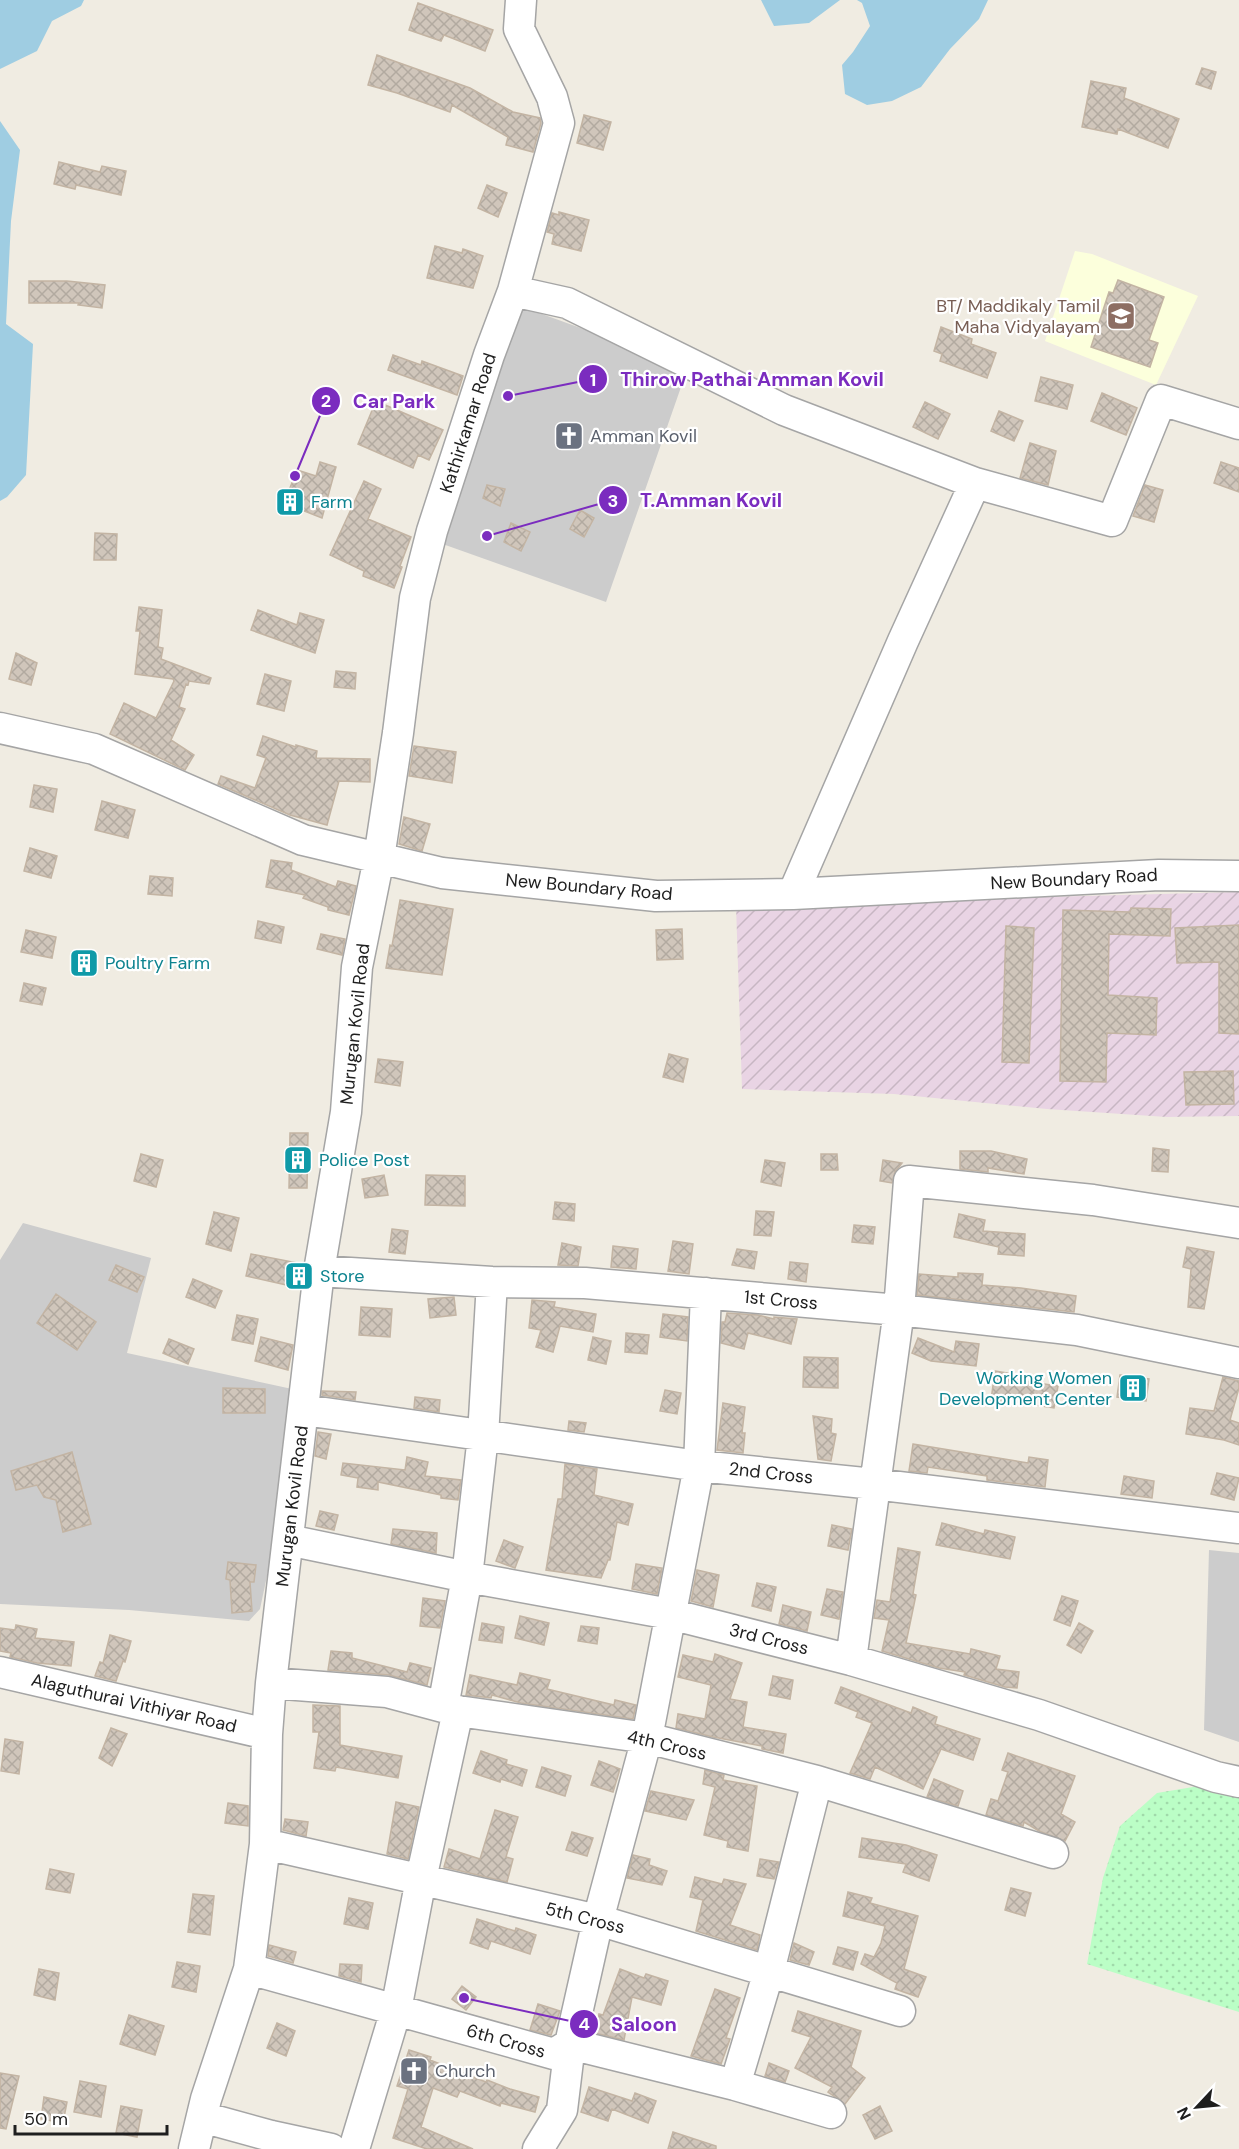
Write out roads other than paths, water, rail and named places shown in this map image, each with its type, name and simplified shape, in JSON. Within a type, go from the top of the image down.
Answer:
[{"type":"street","name":"Kathirkamar Road","points":[[379,858],[398,733],[414,598],[432,531],[489,355],[513,291],[559,123],[552,97],[519,29],[521,0]]},
{"type":"street","points":[[513,291],[567,303],[784,410],[975,483],[1112,521],[1161,400],[1239,424]]},
{"type":"street","points":[[793,894],[903,641],[975,483]]},
{"type":"street","name":"New Boundary Road","points":[[0,728],[94,749],[303,840],[442,873],[656,896],[793,894],[1159,875],[1239,876]]},
{"type":"street","name":"Murugan Kovil Road","points":[[194,2149],[249,1969],[265,1844],[267,1734],[271,1683],[320,1271],[346,1112],[357,968],[379,858]]},
{"type":"street","points":[[851,1660],[899,1310],[909,1181],[1093,1200],[1239,1223]]},
{"type":"street","name":"1st Cross","points":[[320,1271],[492,1282],[585,1283],[899,1310],[1077,1330],[1239,1363]]},
{"type":"street","points":[[354,2149],[396,2010],[451,1709],[483,1436],[492,1282]]},
{"type":"street","points":[[538,2149],[562,2110],[570,2044],[598,1920],[647,1738],[699,1466],[706,1293]]},
{"type":"street","name":"2nd Cross","points":[[304,1410],[699,1466],[874,1484],[1239,1528]]},
{"type":"street","name":"3rd Cross","points":[[288,1540],[467,1577],[670,1614],[851,1660],[1039,1714],[1239,1782]]},
{"type":"street","name":"Alaguthurai Vithiyar Road","points":[[0,1672],[267,1734]]},
{"type":"street","name":"4th Cross","points":[[271,1683],[387,1692],[451,1709],[647,1738],[817,1782],[1053,1852]]},
{"type":"street","points":[[735,2085],[769,1971],[817,1782]]},
{"type":"street","name":"5th Cross","points":[[265,1844],[598,1920],[900,2011]]},
{"type":"street","name":"6th Cross","points":[[249,1969],[554,2054],[570,2044],[735,2085],[831,2113]]},
{"type":"street","points":[[202,2117],[271,2136],[331,2149]]},
{"type":"water","points":[[0,0],[84,0],[81,6],[52,21],[37,51],[0,69]]},
{"type":"water","points":[[761,0],[840,0],[809,23],[774,26]]},
{"type":"water","points":[[857,0],[988,0],[979,19],[950,49],[921,87],[892,101],[867,105],[845,94],[842,65],[870,26],[862,3]]},
{"type":"water","points":[[0,121],[20,150],[11,221],[6,324],[33,344],[26,475],[7,497],[0,501]]},
{"type":"place","name":"BT/ Maddikaly Tamil Maha Vidyalayam","points":[[1121,316]]},
{"type":"place","name":"Thirow Pathai Amman Kovil","points":[[508,396]]},
{"type":"place","name":"Amman Kovil","points":[[569,436]]},
{"type":"place","name":"Car Park","points":[[295,476]]},
{"type":"place","name":"Farm","points":[[290,502]]},
{"type":"place","name":"T.Amman Kovil","points":[[487,536]]},
{"type":"place","name":"Poultry Farm","points":[[84,963]]},
{"type":"place","name":"Police Post","points":[[298,1160]]},
{"type":"place","name":"Store","points":[[299,1276]]},
{"type":"place","name":"Working Women Development Center","points":[[1133,1388]]},
{"type":"place","name":"Saloon","points":[[464,1998]]},
{"type":"place","name":"Church","points":[[414,2071]]}]
